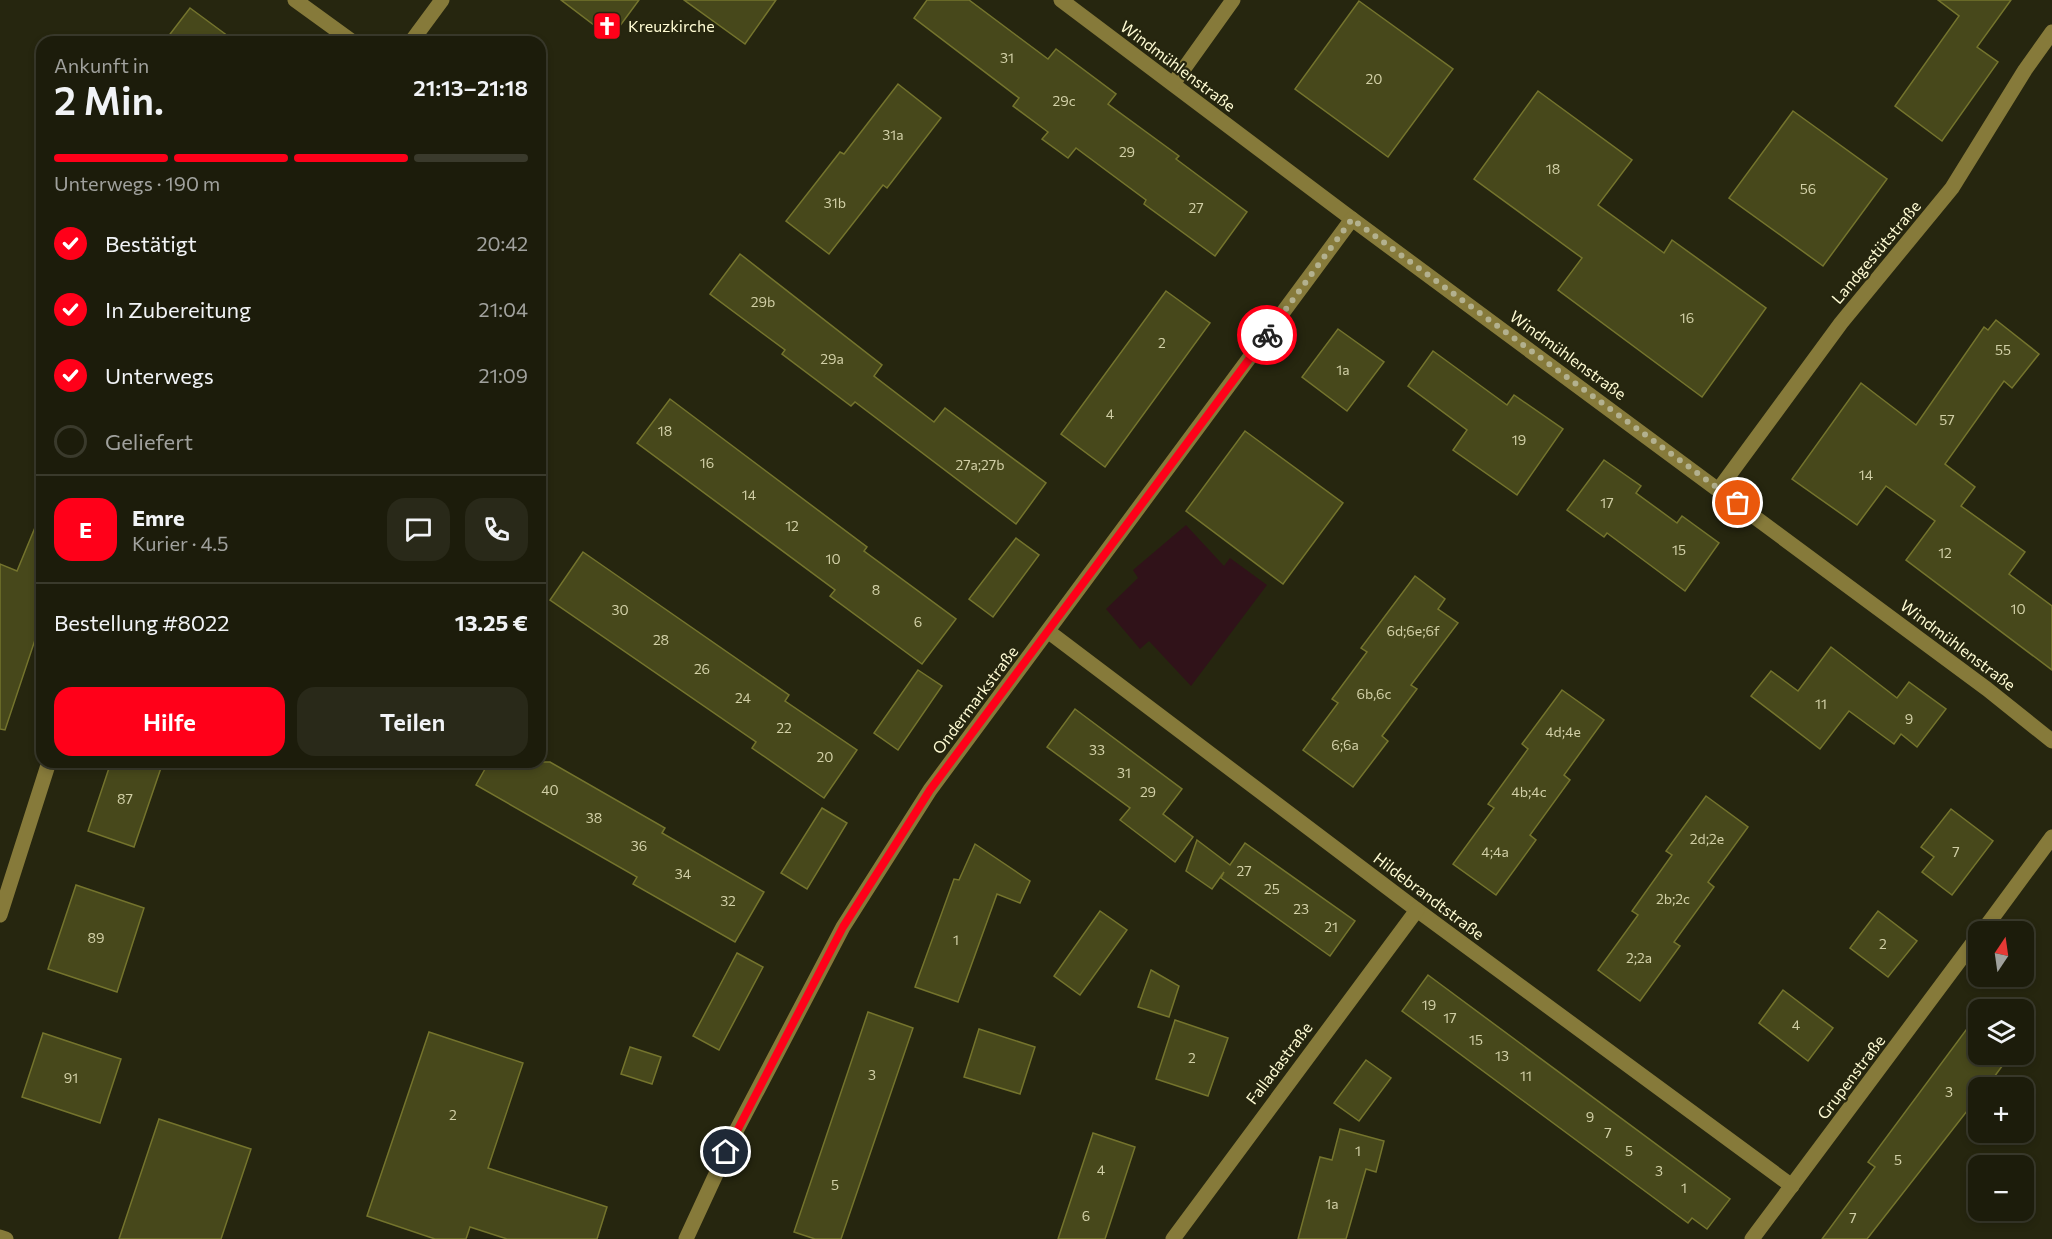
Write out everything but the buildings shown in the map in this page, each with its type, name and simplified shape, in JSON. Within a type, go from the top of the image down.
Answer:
[{"type":"street","points":[[295,0],[344,36]]},
{"type":"street","points":[[415,36],[442,0]]},
{"type":"street","name":"Windmühlenstraße","points":[[1061,0],[1352,219],[1987,689],[2052,741]]},
{"type":"street","points":[[1173,84],[1233,0]]},
{"type":"street","name":"Landgestütstraße","points":[[1719,489],[1841,323],[1952,188],[2025,70],[2052,32]]},
{"type":"street","name":"Ondermarkstraße","points":[[686,1239],[735,1133],[843,927],[930,790],[1352,219]]},
{"type":"street","name":"Hildebrandtstraße","points":[[1048,632],[1417,910],[1791,1186]]},
{"type":"street","points":[[0,915],[47,768]]},
{"type":"street","points":[[1990,921],[2052,837]]},
{"type":"street","name":"Falladastraße","points":[[1173,1239],[1216,1177],[1417,910]]},
{"type":"street","name":"Grupenstraße","points":[[1752,1239],[1968,949]]},
{"type":"street","points":[[0,1237],[6,1239]]},
{"type":"shaded area","points":[[1186,525],[1224,566],[1230,558],[1267,585],[1191,686],[1149,641],[1140,649],[1106,609],[1138,578],[1133,570]]},
{"type":"way so far","points":[[1267,335],[1352,219],[1738,503]]},
{"type":"place","name":"Kreuzkirche","points":[[607,26]]},
{"type":"route","points":[[726,1152],[843,927],[930,790],[1267,335]]}]
